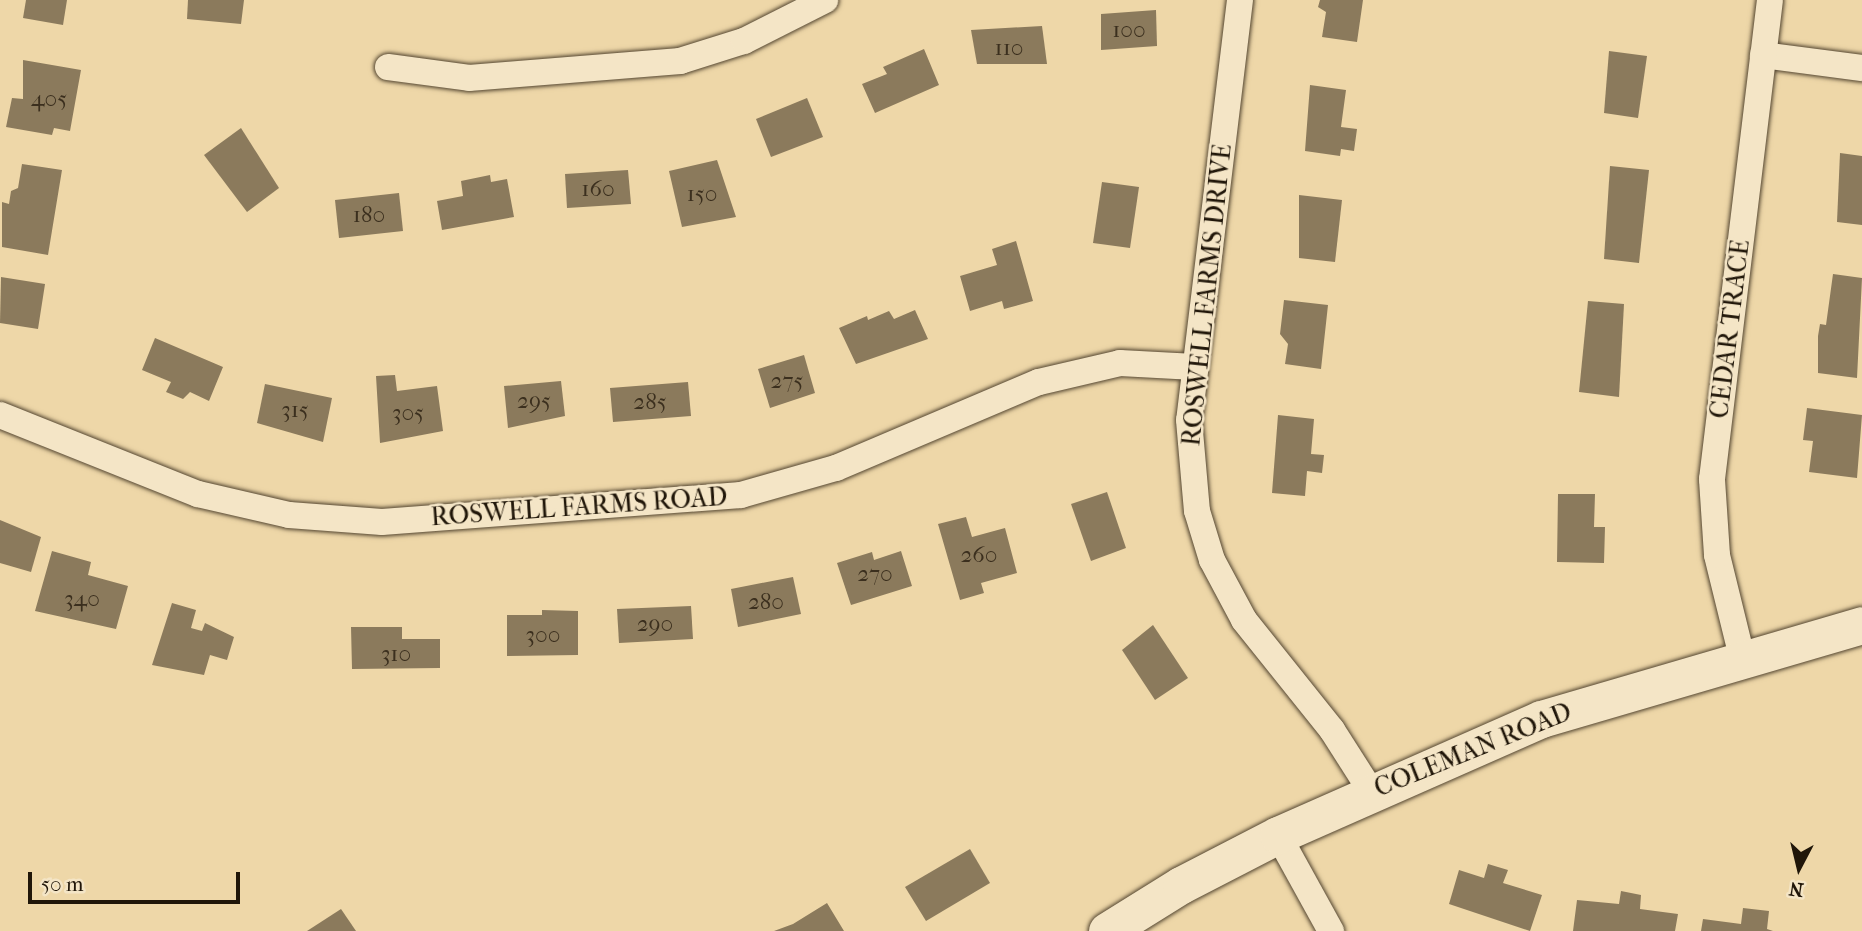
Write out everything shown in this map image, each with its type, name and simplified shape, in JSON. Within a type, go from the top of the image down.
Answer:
[{"type":"street","points":[[388,67],[468,78],[680,61],[744,41],[825,0]]},
{"type":"street","name":"ROSWELL FARMS DRIVE","points":[[1240,0],[1195,367],[1190,466],[1212,560],[1244,620],[1332,730],[1371,791]]},
{"type":"street","name":"CEDAR TRACE","points":[[1742,657],[1717,555],[1712,479],[1770,0]]},
{"type":"street","points":[[1763,55],[1862,68]]},
{"type":"street","name":"ROSWELL FARMS ROAD","points":[[0,415],[198,494],[289,515],[382,522],[741,495],[836,468],[1039,382],[1120,363],[1195,367]]},
{"type":"street","name":"COLEMAN ROAD","points":[[1107,931],[1181,885],[1279,835],[1371,791],[1541,719],[1742,657],[1862,625]]},
{"type":"street","points":[[1279,835],[1331,931]]},
{"type":"building","points":[[26,0],[67,0],[63,25],[23,18]]},
{"type":"building","points":[[188,0],[244,0],[241,24],[187,19]]},
{"type":"building","points":[[1320,0],[1363,0],[1357,42],[1322,37],[1326,12],[1318,7]]},
{"type":"building","points":[[1156,10],[1157,46],[1101,50],[1101,14]]},
{"type":"building","points":[[1042,26],[1047,64],[977,64],[971,30]]},
{"type":"building","points":[[924,49],[939,85],[875,113],[862,84],[887,74],[883,67]]},
{"type":"building","points":[[1609,51],[1647,56],[1638,118],[1604,113]]},
{"type":"building","points":[[23,60],[81,70],[70,131],[54,128],[52,135],[6,127],[12,98],[23,99]]},
{"type":"building","points":[[1310,85],[1346,90],[1341,127],[1357,129],[1354,151],[1341,149],[1340,156],[1305,151]]},
{"type":"building","points":[[807,98],[823,137],[771,157],[756,119]]},
{"type":"building","points":[[241,128],[279,188],[247,212],[204,155]]},
{"type":"building","points":[[1840,153],[1862,156],[1862,225],[1837,222]]},
{"type":"building","points":[[717,160],[736,217],[682,227],[669,171]]},
{"type":"building","points":[[22,164],[62,170],[48,255],[2,247],[2,202],[9,204],[11,191],[18,188]]},
{"type":"building","points":[[1610,166],[1649,170],[1639,263],[1604,259]]},
{"type":"building","points":[[628,170],[631,204],[567,208],[565,174]]},
{"type":"building","points":[[490,175],[491,182],[507,179],[514,217],[442,230],[437,201],[463,196],[461,181]]},
{"type":"building","points":[[1102,182],[1139,187],[1130,248],[1093,243]]},
{"type":"building","points":[[399,193],[403,231],[339,238],[335,200]]},
{"type":"building","points":[[1299,195],[1342,200],[1335,262],[1299,258]]},
{"type":"building","points":[[1016,241],[1033,301],[1004,309],[1002,301],[970,311],[960,276],[997,265],[992,249]]},
{"type":"building","points":[[1833,274],[1862,278],[1857,378],[1818,373],[1818,336],[1820,324],[1826,325]]},
{"type":"building","points":[[1,277],[45,284],[38,329],[0,323]]},
{"type":"building","points":[[1284,300],[1328,305],[1321,369],[1285,364],[1288,344],[1280,334]]},
{"type":"building","points":[[1588,301],[1624,304],[1619,397],[1579,392]]},
{"type":"building","points":[[915,310],[928,339],[856,364],[839,328],[867,316],[868,320],[889,311],[894,319]]},
{"type":"building","points":[[155,338],[223,367],[209,401],[190,392],[183,399],[166,392],[171,382],[142,370]]},
{"type":"building","points":[[804,355],[815,393],[770,408],[758,369]]},
{"type":"building","points":[[395,375],[397,391],[437,386],[443,431],[380,443],[376,376]]},
{"type":"building","points":[[561,381],[565,416],[508,428],[504,386]]},
{"type":"building","points":[[688,382],[691,416],[613,422],[610,388]]},
{"type":"building","points":[[265,384],[332,398],[323,442],[257,423]]},
{"type":"building","points":[[1807,408],[1862,415],[1857,478],[1809,472],[1813,441],[1803,440]]},
{"type":"building","points":[[1278,415],[1314,419],[1311,454],[1324,455],[1322,473],[1307,471],[1305,496],[1272,493]]},
{"type":"building","points":[[1107,492],[1126,548],[1091,561],[1071,504]]},
{"type":"building","points":[[1558,494],[1595,494],[1594,527],[1605,527],[1604,563],[1557,562]]},
{"type":"building","points":[[966,517],[972,537],[1005,528],[1017,573],[981,583],[984,593],[960,600],[938,524]]},
{"type":"building","points":[[0,520],[41,537],[31,572],[0,563]]},
{"type":"building","points":[[52,551],[91,562],[88,575],[128,586],[116,629],[35,611]]},
{"type":"building","points":[[901,551],[912,586],[851,605],[837,563],[872,552],[874,560]]},
{"type":"building","points":[[793,577],[801,614],[738,627],[731,589]]},
{"type":"building","points":[[172,603],[196,610],[191,628],[202,631],[205,623],[234,637],[227,660],[210,655],[204,675],[152,665]]},
{"type":"building","points":[[691,606],[693,639],[619,643],[617,609]]},
{"type":"building","points":[[542,610],[578,611],[578,655],[507,656],[507,615],[542,615]]},
{"type":"building","points":[[1153,625],[1188,678],[1155,700],[1122,650]]},
{"type":"building","points":[[351,627],[402,627],[402,639],[440,639],[440,668],[352,669]]},
{"type":"building","points":[[970,849],[990,883],[926,921],[905,887]]},
{"type":"building","points":[[1488,864],[1508,870],[1503,883],[1542,895],[1530,931],[1449,904],[1459,870],[1484,878]]},
{"type":"building","points":[[1621,891],[1641,895],[1640,909],[1678,914],[1675,931],[1573,931],[1577,900],[1619,904]]},
{"type":"building","points":[[827,903],[844,931],[774,931],[793,924]]},
{"type":"building","points":[[1743,908],[1769,911],[1767,929],[1773,931],[1701,931],[1703,919],[1741,924]]},
{"type":"building","points":[[341,909],[356,931],[307,931]]}]
